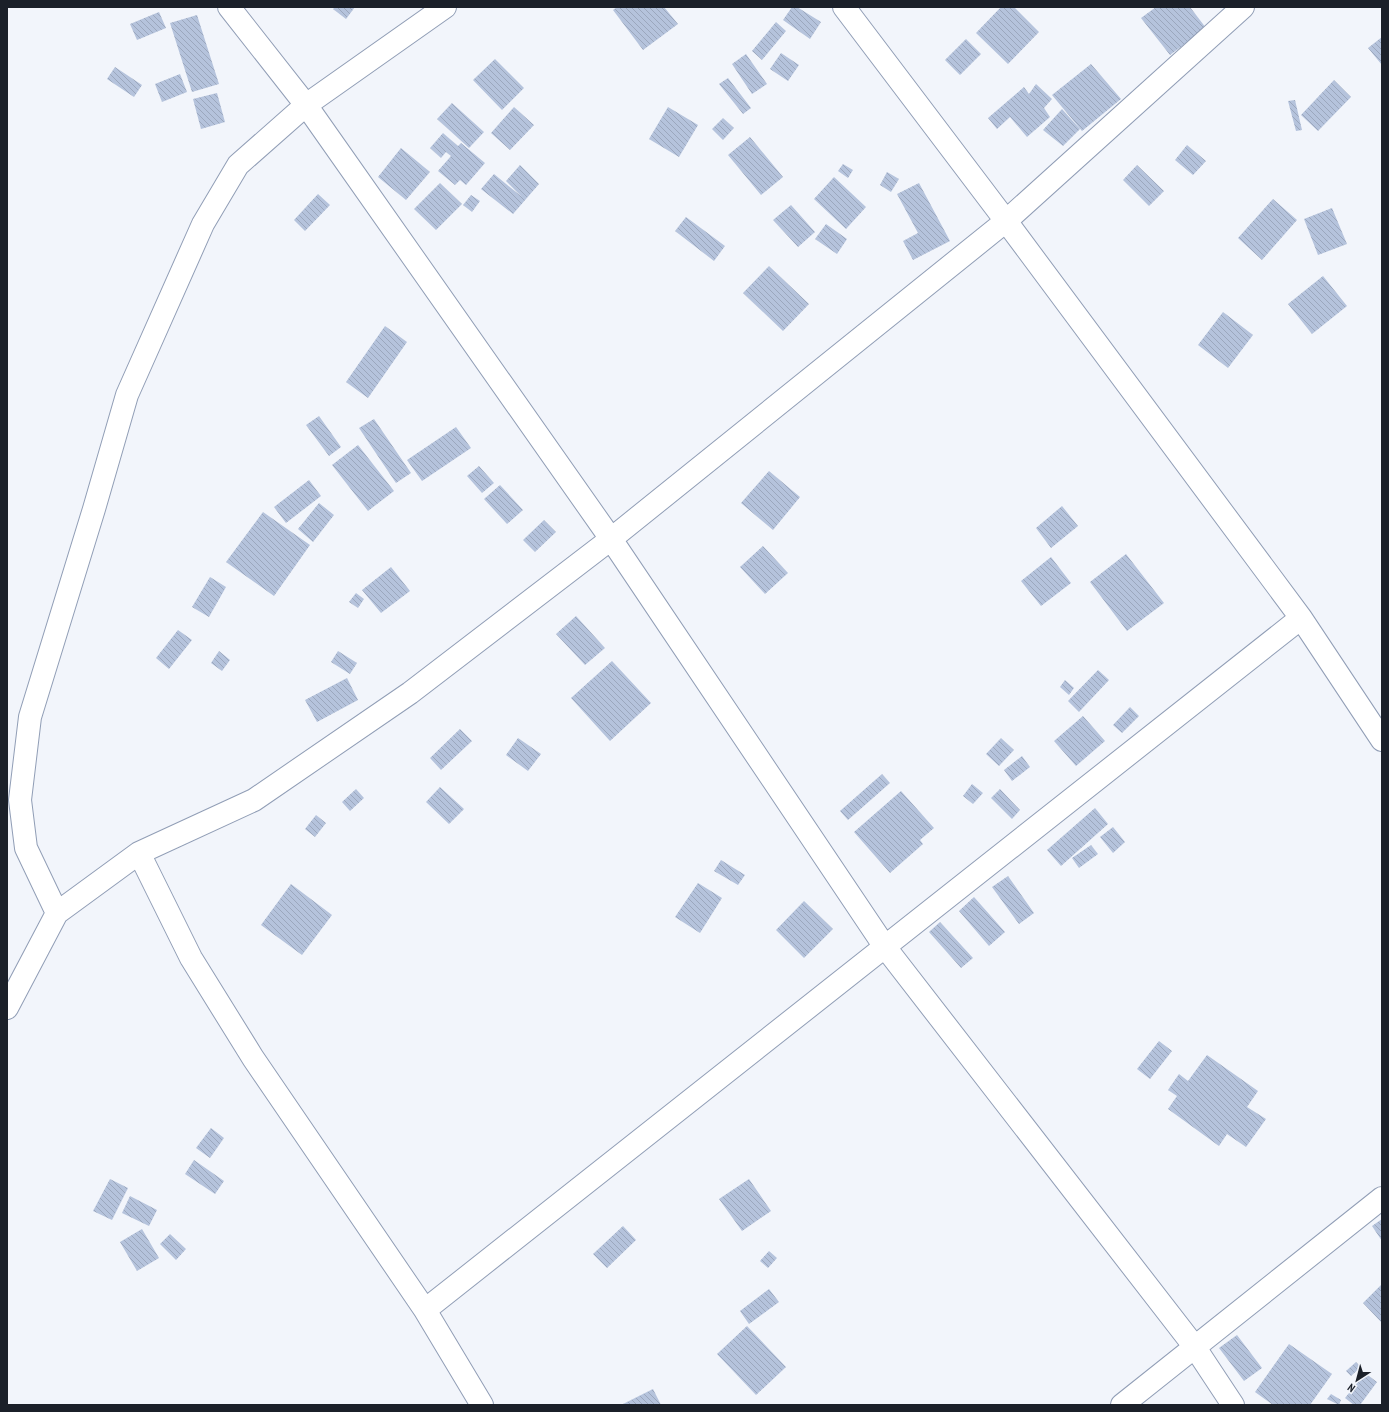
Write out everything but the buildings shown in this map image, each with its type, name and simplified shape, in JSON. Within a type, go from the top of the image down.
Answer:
[{"type":"street","points":[[229,7],[306,105],[611,539],[885,947],[1194,1346],[1232,1405]]},
{"type":"street","points":[[57,912],[26,848],[20,800],[30,717],[94,509],[127,395],[203,224],[238,164],[306,105],[445,7]]},
{"type":"street","points":[[844,7],[1006,221],[1301,618],[1382,740]]},
{"type":"street","points":[[7,1008],[57,912],[139,853],[254,800],[410,693],[611,539],[1006,221],[1243,7]]},
{"type":"street","points":[[425,1310],[1301,618]]},
{"type":"street","points":[[139,853],[191,958],[248,1051],[425,1310],[482,1405]]},
{"type":"street","points":[[1122,1405],[1194,1346],[1382,1198]]}]
